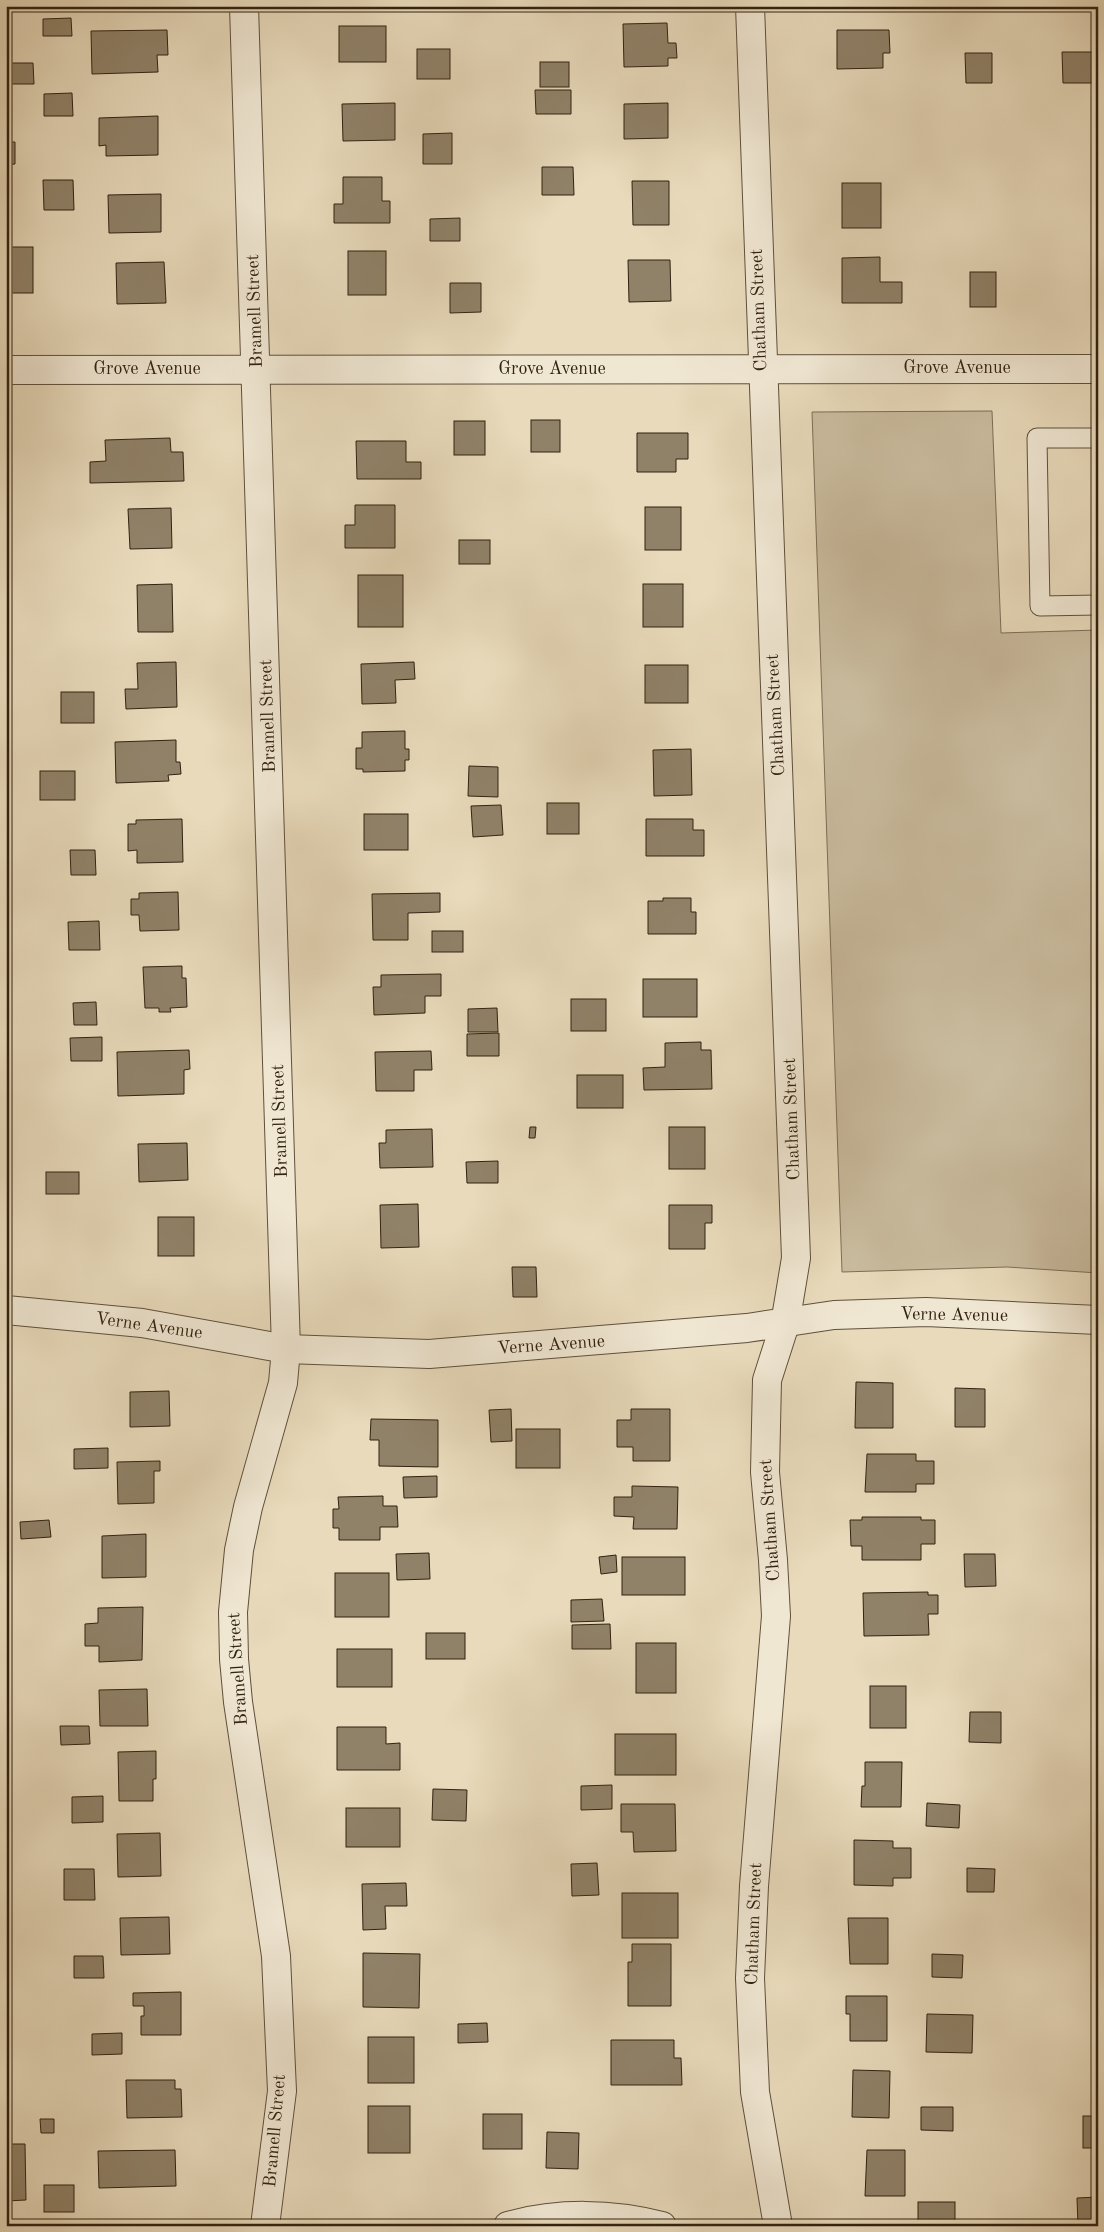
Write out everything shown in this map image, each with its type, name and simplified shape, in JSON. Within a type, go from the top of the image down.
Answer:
[{"type":"street","name":"Bramell Street","points":[[244,6],[257,369],[286,1349],[283,1383],[240,1541],[232,1612],[238,1702],[276,1956],[282,2091],[265,2226]]},
{"type":"street","name":"Chatham Street","points":[[750,6],[761,368],[782,842],[796,1258],[785,1324],[767,1380],[765,1472],[776,1616],[754,1886],[750,1978],[755,2092],[778,2226]]},
{"type":"street","name":"Grove Avenue","points":[[6,370],[1098,369]]},
{"type":"street","name":"Verne Avenue","points":[[6,1310],[64,1314],[142,1323],[286,1349],[429,1354],[634,1339],[785,1324],[834,1316],[926,1312],[1098,1320]]},
{"type":"street","points":[[508,2226],[578,2215],[644,2221],[662,2226]]},
{"type":"lane","points":[[1098,438],[1037,438],[1040,606],[1098,605]]},
{"type":"shaded area","points":[[992,411],[1001,633],[1098,630],[1098,1273],[1007,1267],[842,1272],[812,412]]},
{"type":"building","points":[[71,18],[72,36],[43,36],[43,19]]},
{"type":"building","points":[[667,23],[668,43],[676,43],[677,58],[668,58],[668,66],[624,67],[623,24]]},
{"type":"building","points":[[339,26],[386,26],[386,62],[339,62]]},
{"type":"building","points":[[167,30],[168,55],[157,55],[158,72],[92,74],[91,31]]},
{"type":"building","points":[[837,30],[889,30],[890,53],[883,53],[883,68],[837,69]]},
{"type":"building","points":[[417,49],[450,49],[450,79],[417,79]]},
{"type":"building","points":[[1062,52],[1097,52],[1097,83],[1063,83]]},
{"type":"building","points":[[965,53],[992,53],[992,83],[966,83]]},
{"type":"building","points":[[540,62],[569,62],[569,87],[540,87]]},
{"type":"building","points":[[9,63],[33,63],[34,84],[9,84]]},
{"type":"building","points":[[535,90],[571,90],[571,114],[536,114]]},
{"type":"building","points":[[72,93],[73,116],[44,116],[44,94]]},
{"type":"building","points":[[395,103],[395,140],[343,141],[342,104]]},
{"type":"building","points":[[668,103],[668,138],[624,139],[624,104]]},
{"type":"building","points":[[158,116],[158,155],[106,156],[106,145],[99,146],[99,118]]},
{"type":"building","points":[[452,133],[452,164],[423,164],[423,134]]},
{"type":"building","points":[[6,142],[15,142],[15,164],[6,165]]},
{"type":"building","points":[[542,167],[573,167],[574,195],[542,195]]},
{"type":"building","points":[[343,177],[382,177],[382,201],[390,201],[390,223],[334,223],[334,204],[343,204]]},
{"type":"building","points":[[43,180],[73,180],[74,210],[44,210]]},
{"type":"building","points":[[632,181],[669,181],[669,225],[633,225]]},
{"type":"building","points":[[842,183],[881,183],[881,228],[842,228]]},
{"type":"building","points":[[161,194],[161,232],[109,233],[108,195]]},
{"type":"building","points":[[460,218],[460,241],[430,241],[430,219]]},
{"type":"building","points":[[6,247],[33,247],[33,293],[6,293]]},
{"type":"building","points":[[348,251],[386,251],[386,295],[348,295]]},
{"type":"building","points":[[880,257],[880,282],[902,282],[902,303],[842,303],[842,258]]},
{"type":"building","points":[[628,260],[670,260],[671,301],[629,302]]},
{"type":"building","points":[[164,262],[166,303],[117,304],[116,263]]},
{"type":"building","points":[[970,272],[996,272],[996,307],[970,307]]},
{"type":"building","points":[[450,283],[481,283],[481,312],[450,313]]},
{"type":"building","points":[[531,420],[560,420],[560,452],[531,452]]},
{"type":"building","points":[[454,421],[485,421],[485,455],[454,455]]},
{"type":"building","points":[[637,433],[688,433],[688,459],[676,459],[676,472],[637,472]]},
{"type":"building","points":[[170,438],[171,452],[183,452],[184,481],[90,483],[90,462],[106,461],[105,440]]},
{"type":"building","points":[[356,441],[406,441],[406,462],[421,462],[421,479],[357,479]]},
{"type":"building","points":[[355,505],[395,505],[395,548],[345,548],[345,525],[355,525]]},
{"type":"building","points":[[645,507],[681,507],[681,550],[645,550]]},
{"type":"building","points":[[171,508],[172,548],[130,549],[128,509]]},
{"type":"building","points":[[459,540],[490,540],[490,564],[459,564]]},
{"type":"building","points":[[358,575],[403,575],[403,627],[358,627]]},
{"type":"building","points":[[172,584],[173,632],[138,632],[137,585]]},
{"type":"building","points":[[643,584],[683,584],[683,627],[643,627]]},
{"type":"building","points":[[176,662],[177,707],[126,709],[125,689],[138,689],[137,663]]},
{"type":"building","points":[[414,662],[415,679],[395,680],[396,703],[362,704],[361,664]]},
{"type":"building","points":[[645,665],[688,665],[688,703],[645,703]]},
{"type":"building","points":[[61,692],[94,692],[94,723],[61,723]]},
{"type":"building","points":[[405,731],[405,749],[409,749],[409,760],[405,760],[405,771],[363,772],[363,769],[356,769],[356,748],[362,748],[362,732]]},
{"type":"building","points":[[176,740],[176,762],[180,762],[181,774],[168,775],[169,781],[116,783],[115,742]]},
{"type":"building","points":[[691,749],[692,795],[654,796],[653,750]]},
{"type":"building","points":[[469,766],[498,767],[498,797],[468,796]]},
{"type":"building","points":[[40,771],[75,771],[75,800],[40,800]]},
{"type":"building","points":[[547,803],[579,803],[579,834],[547,834]]},
{"type":"building","points":[[501,805],[503,835],[473,837],[471,806]]},
{"type":"building","points":[[364,814],[408,814],[408,850],[364,850]]},
{"type":"building","points":[[182,819],[183,862],[137,863],[137,850],[128,851],[128,824],[136,824],[136,820]]},
{"type":"building","points":[[646,819],[693,819],[693,830],[704,830],[704,856],[646,856]]},
{"type":"building","points":[[70,850],[95,850],[96,875],[71,875]]},
{"type":"building","points":[[178,892],[179,930],[140,931],[139,915],[131,915],[131,899],[139,899],[139,893]]},
{"type":"building","points":[[440,893],[440,912],[408,913],[408,940],[373,940],[372,894]]},
{"type":"building","points":[[663,898],[691,898],[691,912],[696,912],[696,934],[648,934],[648,901],[663,901]]},
{"type":"building","points":[[99,921],[100,950],[69,950],[68,922]]},
{"type":"building","points":[[432,931],[463,931],[463,952],[432,952]]},
{"type":"building","points":[[182,966],[182,978],[186,978],[187,1007],[170,1008],[171,1012],[159,1012],[159,1008],[145,1008],[143,967]]},
{"type":"building","points":[[441,974],[441,996],[425,996],[425,1013],[374,1015],[373,987],[381,987],[381,975]]},
{"type":"building","points":[[643,979],[697,979],[697,1017],[643,1017]]},
{"type":"building","points":[[571,999],[606,999],[606,1031],[571,1031]]},
{"type":"building","points":[[96,1002],[97,1025],[74,1025],[73,1003]]},
{"type":"building","points":[[497,1008],[498,1032],[468,1032],[468,1009]]},
{"type":"building","points":[[499,1033],[499,1056],[467,1056],[467,1034]]},
{"type":"building","points":[[102,1037],[102,1061],[71,1061],[70,1038]]},
{"type":"building","points":[[701,1042],[701,1050],[711,1050],[712,1089],[644,1090],[643,1068],[665,1067],[665,1043]]},
{"type":"building","points":[[189,1050],[190,1069],[184,1070],[184,1094],[118,1096],[117,1052]]},
{"type":"building","points":[[431,1051],[432,1070],[414,1070],[414,1091],[376,1091],[375,1052]]},
{"type":"building","points":[[577,1075],[623,1075],[623,1108],[577,1108]]},
{"type":"building","points":[[530,1127],[536,1127],[535,1138],[529,1138]]},
{"type":"building","points":[[669,1127],[705,1127],[705,1169],[669,1169]]},
{"type":"building","points":[[432,1129],[433,1167],[380,1168],[379,1143],[386,1143],[386,1130]]},
{"type":"building","points":[[187,1143],[188,1180],[139,1182],[138,1144]]},
{"type":"building","points":[[498,1161],[498,1183],[467,1183],[466,1162]]},
{"type":"building","points":[[46,1172],[79,1172],[79,1194],[46,1194]]},
{"type":"building","points":[[418,1204],[419,1247],[381,1248],[380,1205]]},
{"type":"building","points":[[669,1205],[712,1205],[712,1223],[705,1223],[705,1249],[669,1249]]},
{"type":"building","points":[[158,1217],[194,1217],[194,1256],[158,1256]]},
{"type":"building","points":[[512,1267],[536,1267],[537,1297],[513,1297]]},
{"type":"building","points":[[856,1382],[893,1383],[893,1428],[855,1428]]},
{"type":"building","points":[[955,1388],[985,1389],[985,1427],[955,1427]]},
{"type":"building","points":[[169,1391],[170,1426],[130,1427],[130,1392]]},
{"type":"building","points":[[511,1409],[512,1441],[491,1442],[489,1410]]},
{"type":"building","points":[[631,1409],[670,1409],[670,1461],[633,1461],[633,1447],[617,1447],[617,1420],[631,1420]]},
{"type":"building","points":[[371,1419],[438,1420],[438,1467],[379,1466],[379,1440],[370,1440]]},
{"type":"building","points":[[516,1429],[560,1429],[560,1468],[516,1468]]},
{"type":"building","points":[[108,1448],[108,1468],[74,1469],[74,1449]]},
{"type":"building","points":[[867,1454],[916,1454],[916,1461],[934,1461],[934,1484],[916,1484],[916,1492],[865,1492]]},
{"type":"building","points":[[160,1461],[160,1471],[154,1471],[154,1503],[118,1504],[117,1462]]},
{"type":"building","points":[[437,1476],[437,1497],[404,1498],[403,1477]]},
{"type":"building","points":[[632,1486],[678,1487],[677,1529],[633,1529],[634,1517],[614,1516],[614,1497],[632,1497]]},
{"type":"building","points":[[383,1496],[383,1506],[397,1506],[398,1527],[380,1527],[380,1540],[339,1540],[339,1528],[333,1528],[333,1509],[339,1509],[338,1497]]},
{"type":"building","points":[[862,1517],[921,1517],[921,1520],[935,1520],[935,1544],[921,1544],[921,1560],[862,1560],[862,1546],[851,1546],[850,1520],[862,1520]]},
{"type":"building","points":[[49,1520],[51,1537],[21,1539],[20,1522]]},
{"type":"building","points":[[146,1534],[146,1577],[102,1578],[102,1536]]},
{"type":"building","points":[[429,1553],[430,1579],[397,1580],[396,1554]]},
{"type":"building","points":[[964,1554],[995,1554],[996,1586],[965,1587]]},
{"type":"building","points":[[616,1555],[617,1572],[601,1574],[599,1557]]},
{"type":"building","points":[[622,1557],[685,1557],[685,1595],[622,1595]]},
{"type":"building","points":[[335,1573],[389,1573],[389,1617],[335,1617]]},
{"type":"building","points":[[928,1592],[928,1595],[938,1595],[938,1614],[928,1614],[929,1635],[864,1636],[863,1593]]},
{"type":"building","points":[[602,1599],[604,1621],[571,1622],[571,1600]]},
{"type":"building","points":[[143,1607],[142,1660],[99,1662],[99,1646],[85,1646],[85,1624],[98,1623],[98,1608]]},
{"type":"building","points":[[610,1624],[611,1649],[572,1649],[572,1625]]},
{"type":"building","points":[[426,1633],[465,1633],[465,1659],[426,1659]]},
{"type":"building","points":[[636,1643],[676,1643],[676,1693],[636,1693]]},
{"type":"building","points":[[337,1649],[392,1649],[392,1687],[337,1687]]},
{"type":"building","points":[[870,1686],[906,1686],[906,1728],[870,1728]]},
{"type":"building","points":[[147,1689],[148,1726],[100,1726],[99,1690]]},
{"type":"building","points":[[970,1712],[1001,1712],[1001,1743],[969,1742]]},
{"type":"building","points":[[1093,1724],[1098,1724],[1098,1746],[1093,1746]]},
{"type":"building","points":[[60,1726],[89,1726],[90,1744],[61,1745]]},
{"type":"building","points":[[337,1727],[386,1727],[386,1744],[400,1743],[400,1770],[337,1770]]},
{"type":"building","points":[[615,1734],[676,1734],[676,1775],[615,1775]]},
{"type":"building","points":[[156,1751],[156,1779],[153,1779],[153,1801],[119,1801],[118,1752]]},
{"type":"building","points":[[865,1762],[902,1762],[901,1807],[861,1807],[862,1786],[865,1786]]},
{"type":"building","points":[[612,1785],[612,1809],[581,1810],[581,1786]]},
{"type":"building","points":[[433,1789],[467,1790],[466,1821],[432,1820]]},
{"type":"building","points":[[103,1796],[103,1822],[72,1823],[72,1797]]},
{"type":"building","points":[[927,1803],[960,1805],[959,1828],[926,1826]]},
{"type":"building","points":[[621,1804],[675,1804],[676,1851],[634,1852],[633,1832],[621,1832]]},
{"type":"building","points":[[346,1808],[400,1808],[400,1847],[346,1847]]},
{"type":"building","points":[[160,1833],[161,1876],[118,1877],[117,1834]]},
{"type":"building","points":[[854,1840],[893,1841],[893,1848],[911,1848],[911,1878],[893,1878],[893,1886],[854,1885]]},
{"type":"building","points":[[597,1863],[599,1895],[572,1896],[571,1864]]},
{"type":"building","points":[[967,1868],[995,1869],[994,1892],[967,1892]]},
{"type":"building","points":[[64,1869],[94,1869],[95,1900],[64,1900]]},
{"type":"building","points":[[406,1883],[407,1906],[385,1906],[386,1929],[363,1930],[362,1884]]},
{"type":"building","points":[[622,1893],[678,1893],[678,1938],[622,1938]]},
{"type":"building","points":[[169,1917],[170,1954],[121,1955],[120,1918]]},
{"type":"building","points":[[848,1918],[888,1918],[888,1964],[850,1964]]},
{"type":"building","points":[[632,1944],[671,1944],[671,2006],[628,2006],[628,1962],[632,1962]]},
{"type":"building","points":[[363,1953],[420,1954],[419,2008],[363,2007]]},
{"type":"building","points":[[932,1954],[963,1955],[962,1978],[932,1977]]},
{"type":"building","points":[[74,1956],[103,1956],[104,1978],[74,1978]]},
{"type":"building","points":[[181,1992],[181,2035],[141,2035],[141,2016],[144,2016],[144,2006],[133,2006],[133,1993]]},
{"type":"building","points":[[846,1996],[887,1996],[887,2041],[850,2041],[850,2014],[846,2014]]},
{"type":"building","points":[[927,2014],[973,2015],[972,2053],[926,2052]]},
{"type":"building","points":[[487,2023],[488,2042],[458,2043],[458,2024]]},
{"type":"building","points":[[122,2033],[122,2054],[92,2055],[92,2034]]},
{"type":"building","points":[[368,2037],[414,2037],[414,2083],[368,2083]]},
{"type":"building","points":[[611,2040],[674,2040],[674,2058],[681,2058],[682,2085],[611,2085]]},
{"type":"building","points":[[853,2070],[890,2071],[889,2118],[852,2117]]},
{"type":"building","points":[[126,2080],[175,2080],[175,2089],[181,2089],[182,2117],[127,2118]]},
{"type":"building","points":[[368,2106],[410,2106],[410,2153],[368,2153]]},
{"type":"building","points":[[921,2107],[953,2107],[953,2131],[921,2130]]},
{"type":"building","points":[[483,2114],[522,2114],[522,2149],[483,2149]]},
{"type":"building","points":[[1083,2116],[1098,2116],[1098,2148],[1083,2148]]},
{"type":"building","points":[[40,2119],[54,2119],[54,2133],[41,2133]]},
{"type":"building","points":[[547,2132],[579,2133],[578,2169],[546,2168]]},
{"type":"building","points":[[6,2144],[25,2144],[26,2200],[6,2201]]},
{"type":"building","points":[[175,2150],[176,2186],[99,2188],[98,2151]]},
{"type":"building","points":[[867,2150],[905,2150],[905,2196],[865,2196]]},
{"type":"building","points":[[44,2185],[74,2185],[74,2212],[44,2212]]},
{"type":"building","points":[[1098,2197],[1098,2226],[1078,2226],[1077,2198]]},
{"type":"building","points":[[918,2202],[955,2202],[955,2226],[918,2226]]}]
